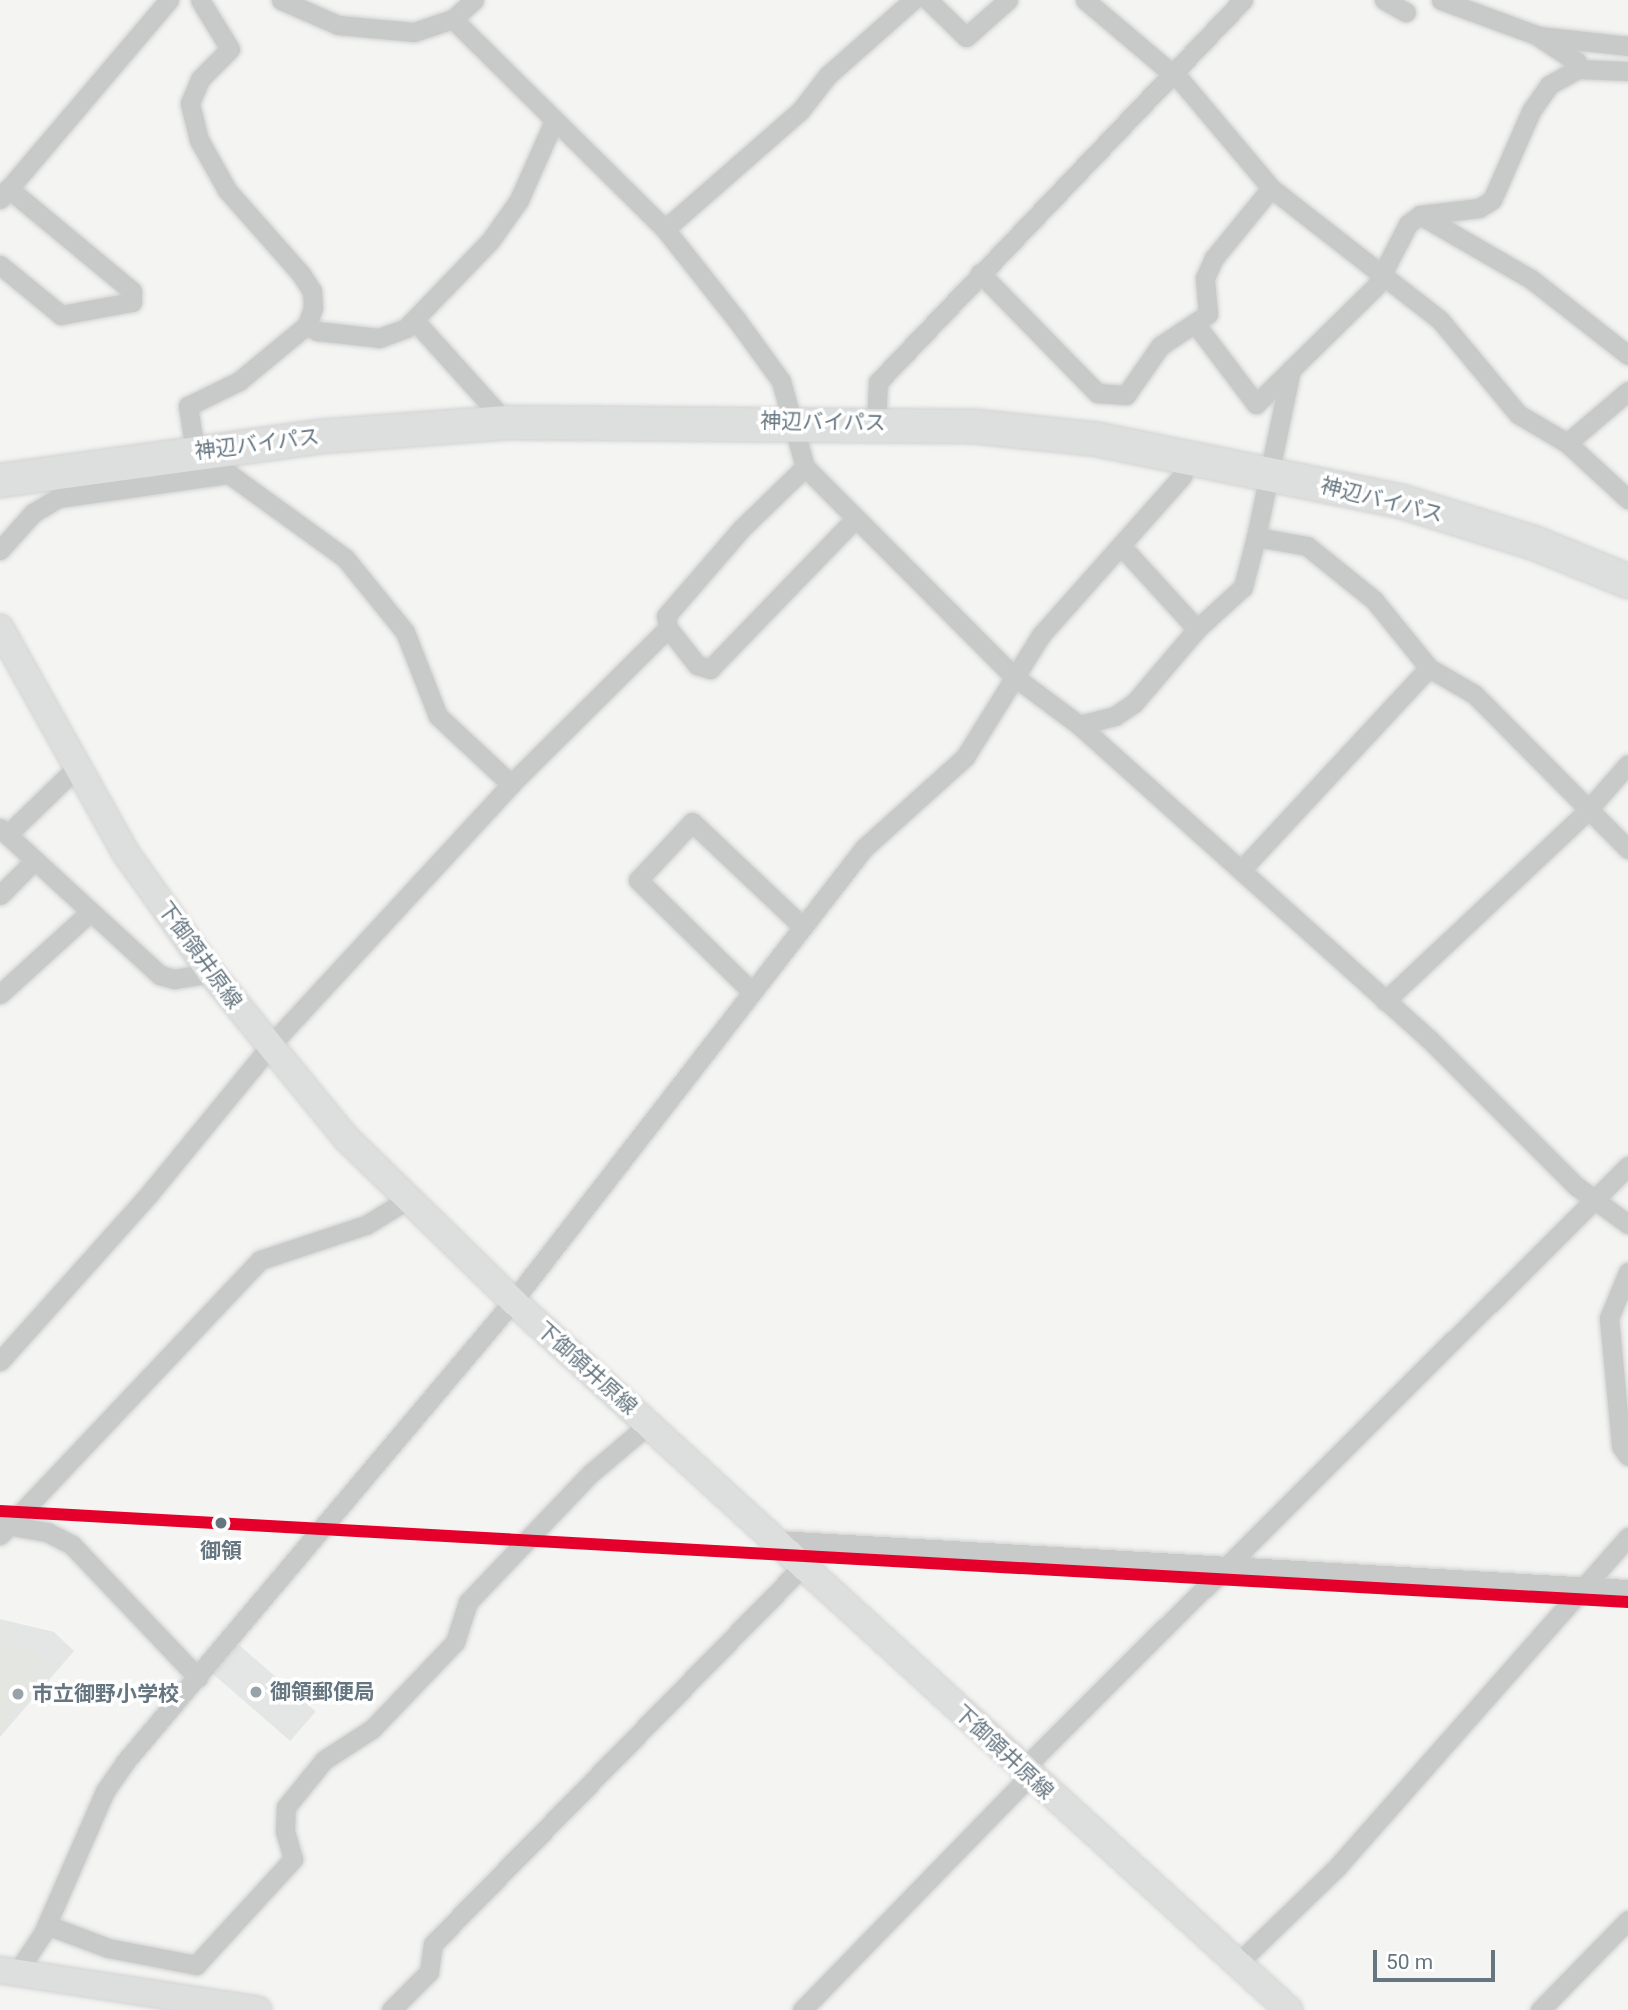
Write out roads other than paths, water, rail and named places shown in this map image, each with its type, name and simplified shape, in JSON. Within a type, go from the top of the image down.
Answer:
[{"type":"highway","name":"神辺バイパス","points":[[0,480],[135,473],[195,451],[506,422],[876,423],[1097,439],[1188,455],[1401,501],[1535,543],[1628,581]]},
{"type":"main road","name":"下御領井原線","points":[[0,628],[75,769],[211,973],[270,1048],[405,1200],[777,1540],[1026,1773],[1289,2010]]},
{"type":"main road","points":[[8,1971],[258,2010]]},
{"type":"street","points":[[0,265],[61,315],[132,302],[132,290],[4,194],[169,0]]},
{"type":"street","points":[[195,451],[188,406],[239,381],[307,325],[312,291],[276,241],[227,190],[199,140],[190,103],[200,79],[230,49],[200,0]]},
{"type":"street","points":[[281,0],[338,25],[414,32],[453,19],[474,0]]},
{"type":"street","points":[[664,229],[800,111],[828,75],[913,0]]},
{"type":"street","points":[[928,0],[967,37],[1008,0]]},
{"type":"street","points":[[1085,0],[1170,74],[1271,188],[1440,320],[1518,414],[1567,443],[1628,499]]},
{"type":"street","points":[[876,423],[878,382],[1243,0]]},
{"type":"street","points":[[1384,0],[1406,12]]},
{"type":"street","points":[[1441,0],[1539,36],[1628,46]]},
{"type":"street","points":[[453,19],[664,229],[781,381],[805,467],[854,520],[1012,675],[1079,725],[1385,1000],[1594,1199],[1628,1224]]},
{"type":"street","points":[[1539,36],[1577,62],[1578,69]]},
{"type":"street","points":[[1197,326],[1256,404],[1376,286],[1380,273],[1408,224],[1420,215],[1479,208],[1492,200],[1531,111],[1549,85],[1578,69],[1628,71]]},
{"type":"street","points":[[307,325],[317,331],[379,338],[414,320],[428,299],[468,269],[491,241],[519,200],[554,121]]},
{"type":"street","points":[[980,273],[1097,393],[1126,395],[1160,346],[1197,326],[1208,314],[1205,278],[1214,258],[1271,188]]},
{"type":"street","points":[[1420,215],[1531,279],[1628,355]]},
{"type":"street","points":[[414,320],[506,422]]},
{"type":"street","points":[[1079,725],[1115,716],[1134,703],[1198,629],[1243,587],[1291,370]]},
{"type":"street","points":[[1567,443],[1628,391]]},
{"type":"street","points":[[8,1971],[47,1925],[105,1791],[513,1301],[864,848],[965,757],[1012,675],[1041,635],[1122,548],[1182,476],[1188,455]]},
{"type":"street","points":[[805,467],[741,529],[666,616],[668,628],[697,665],[710,669],[854,520]]},
{"type":"street","points":[[0,550],[47,503],[135,473],[229,474],[345,558],[405,632],[438,716],[511,783]]},
{"type":"street","points":[[1256,537],[1307,546],[1374,600],[1429,668],[1474,694],[1587,811],[1628,849]]},
{"type":"street","points":[[1122,548],[1198,629]]},
{"type":"street","points":[[0,1361],[150,1193],[270,1048],[511,783],[668,628]]},
{"type":"street","points":[[1241,870],[1429,668]]},
{"type":"street","points":[[1385,1000],[1587,811],[1628,764]]},
{"type":"street","points":[[75,769],[4,832],[160,975],[174,979],[211,973]]},
{"type":"street","points":[[752,992],[638,880],[692,822],[803,927]]},
{"type":"street","points":[[0,895],[34,860]]},
{"type":"street","points":[[2,988],[90,912]]},
{"type":"street","points":[[802,2010],[1026,1773],[1034,1758],[1628,1166]]},
{"type":"street","points":[[3,1528],[260,1260],[366,1226],[405,1200]]},
{"type":"street","points":[[1628,1272],[1619,1315],[1621,1446],[1628,1456]]},
{"type":"street","points":[[47,1925],[108,1948],[196,1965],[293,1859],[285,1831],[286,1807],[324,1760],[372,1729],[455,1642],[468,1602],[591,1473],[649,1424]]},
{"type":"street","points":[[3,1528],[47,1532],[72,1545],[198,1678]]},
{"type":"street","points":[[1236,1965],[1338,1866],[1628,1537]]},
{"type":"street","points":[[777,1540],[1628,1589]]},
{"type":"street","points":[[391,2010],[429,1972],[433,1944],[804,1565]]},
{"type":"street","points":[[1540,2010],[1628,1920]]},
{"type":"place","name":"御領","points":[[221,1523]]},
{"type":"place","name":"御領郵便局","points":[[256,1692]]},
{"type":"place","name":"市立御野小学校","points":[[18,1694]]}]
